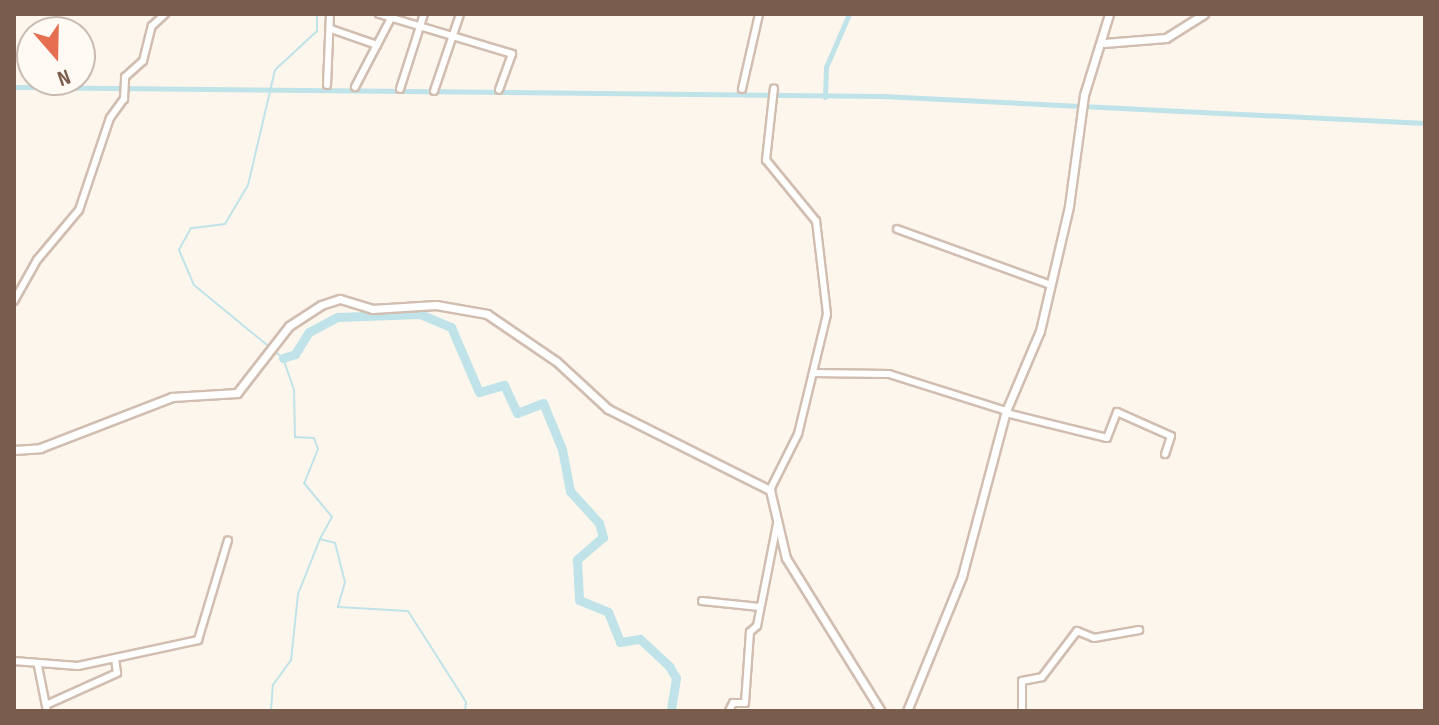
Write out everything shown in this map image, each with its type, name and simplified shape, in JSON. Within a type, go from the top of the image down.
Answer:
[{"type":"street","points":[[14,301],[37,260],[79,210],[110,118],[124,99],[125,77],[143,61],[152,26],[165,14]]},
{"type":"street","points":[[327,85],[330,14]]},
{"type":"street","points":[[379,14],[512,54],[499,90]]},
{"type":"street","points":[[400,89],[424,14]]},
{"type":"street","points":[[434,91],[460,14]]},
{"type":"street","points":[[742,89],[759,14]]},
{"type":"street","points":[[907,711],[962,576],[1006,412],[1033,355],[1051,285],[1084,113],[1084,95],[1104,43],[1109,14]]},
{"type":"street","points":[[1104,43],[1166,38],[1204,14]]},
{"type":"street","points":[[355,87],[391,18]]},
{"type":"street","points":[[331,29],[377,45]]},
{"type":"street","points":[[774,90],[766,160],[816,221],[827,314],[798,434],[770,490],[786,558],[881,711]]},
{"type":"street","points":[[897,229],[1051,285]]},
{"type":"street","points":[[14,450],[40,448],[172,397],[237,393],[277,341],[304,313],[340,299],[372,309],[436,305],[487,314],[547,353],[608,409],[770,490]]},
{"type":"street","points":[[813,373],[889,374],[1006,412],[1107,438],[1117,412],[1171,436],[1165,454]]},
{"type":"street","points":[[729,711],[733,703],[745,703],[750,632],[760,607],[777,524]]},
{"type":"street","points":[[14,661],[38,666],[115,658],[202,638],[228,540]]},
{"type":"street","points":[[702,601],[760,607]]},
{"type":"street","points":[[1022,711],[1022,681],[1042,677],[1077,631],[1094,638],[1139,630]]},
{"type":"street","points":[[38,666],[47,708],[117,673],[115,658]]},
{"type":"waterway","points":[[317,14],[317,31],[275,70],[248,185],[225,224],[191,228],[179,250],[194,285],[283,358],[294,390],[295,437],[314,438],[318,449],[304,483],[332,517],[320,539],[335,543],[345,582],[338,607],[408,611],[466,702],[465,711]]},
{"type":"waterway","points":[[825,97],[826,67],[849,14]]},
{"type":"waterway","points":[[14,87],[882,96],[1425,123]]},
{"type":"waterway","points":[[283,358],[295,354],[309,332],[337,317],[420,314],[451,327],[479,392],[504,385],[517,413],[543,403],[562,449],[570,491],[599,523],[603,537],[577,560],[579,600],[608,612],[620,642],[640,639],[669,666],[676,678],[671,711]]},
{"type":"waterway","points":[[271,711],[273,685],[291,660],[298,594],[320,539]]}]
